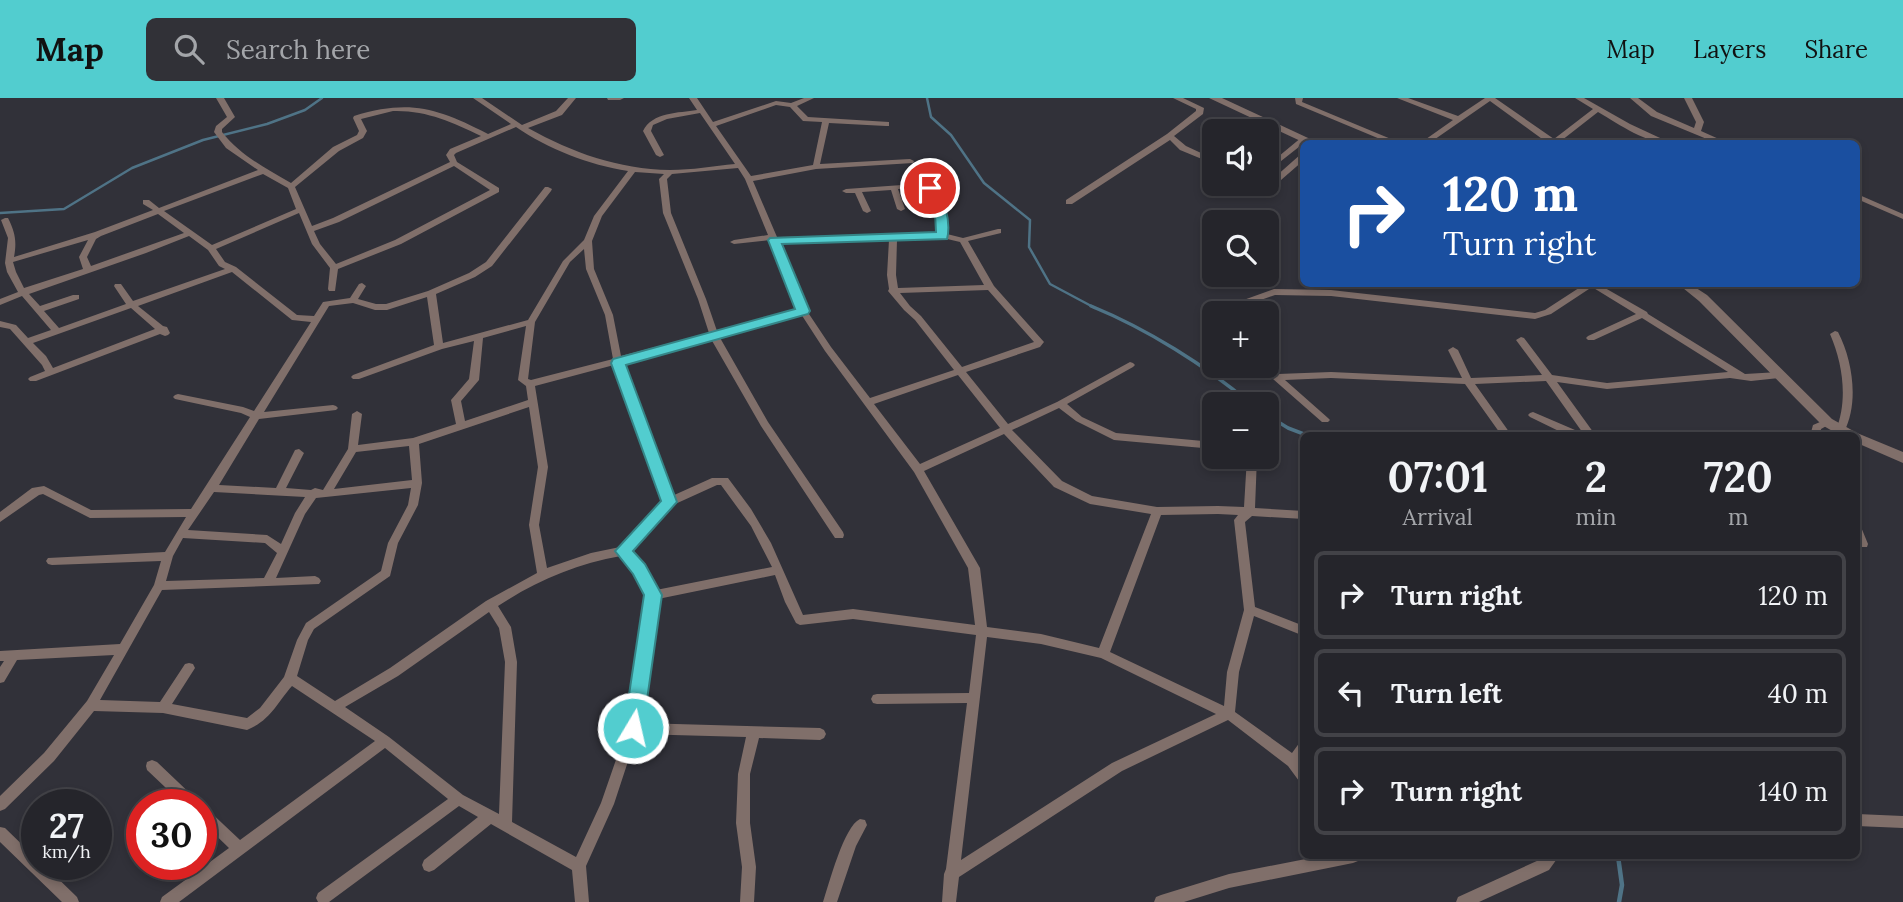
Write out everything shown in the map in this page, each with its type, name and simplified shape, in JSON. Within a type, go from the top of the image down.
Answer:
[{"type":"street","points":[[220,98],[231,117],[218,132],[229,146],[290,187],[316,244],[334,268],[332,289]]},
{"type":"street","points":[[401,98],[406,109]]},
{"type":"street","points":[[477,98],[518,127],[571,155],[633,169],[668,173],[740,166]]},
{"type":"street","points":[[334,268],[398,242],[496,190],[454,163],[450,155],[453,151],[486,136],[559,113],[572,98]]},
{"type":"street","points":[[610,99],[620,98]]},
{"type":"street","points":[[693,98],[749,178],[803,311],[828,349],[918,469],[974,568],[982,633],[949,902]]},
{"type":"street","points":[[711,125],[776,100],[792,104],[810,98]]},
{"type":"street","points":[[1069,202],[1170,136],[1200,112],[1200,108],[1177,98]]},
{"type":"street","points":[[1214,98],[1305,139]]},
{"type":"street","points":[[1298,98],[1298,103],[1390,140]]},
{"type":"street","points":[[1401,98],[1458,119]]},
{"type":"street","points":[[1428,140],[1490,98],[1549,140]]},
{"type":"street","points":[[1579,98],[1627,126],[1660,140]]},
{"type":"street","points":[[1634,98],[1654,114],[1718,140]]},
{"type":"street","points":[[1688,98],[1700,122],[1697,131]]},
{"type":"street","points":[[792,104],[806,119],[886,124]]},
{"type":"street","points":[[290,187],[337,149],[360,136],[363,131],[357,118],[381,108],[438,112],[486,136]]},
{"type":"street","points":[[1557,140],[1597,110]]},
{"type":"street","points":[[660,155],[647,131],[650,124],[665,117],[702,111]]},
{"type":"street","points":[[816,167],[826,120]]},
{"type":"street","points":[[1170,136],[1183,148],[1202,157]]},
{"type":"street","points":[[1279,160],[1300,143]]},
{"type":"street","points":[[1279,178],[1300,160]]},
{"type":"street","points":[[749,178],[816,167],[909,162]]},
{"type":"street","points":[[311,229],[336,220],[454,163]]},
{"type":"street","points":[[633,169],[598,216],[588,241],[567,261],[531,323],[523,380],[530,384],[618,363],[803,311]]},
{"type":"street","points":[[9,261],[98,234],[263,171]]},
{"type":"street","points":[[668,173],[663,179],[667,213],[714,336],[764,424],[839,535]]},
{"type":"street","points":[[846,191],[919,185],[930,188],[941,213],[943,236]]},
{"type":"street","points":[[894,188],[901,209]]},
{"type":"street","points":[[0,805],[49,757],[91,705],[159,586],[168,556],[180,534],[328,303],[353,300],[380,309],[431,293],[489,264],[548,189]]},
{"type":"street","points":[[858,191],[867,212]]},
{"type":"street","points":[[1860,197],[1903,217]]},
{"type":"street","points":[[146,202],[211,248],[222,264],[233,269],[295,318],[317,319]]},
{"type":"street","points":[[211,248],[300,210]]},
{"type":"street","points":[[5,220],[12,239],[9,261],[14,279],[56,330]]},
{"type":"street","points":[[734,242],[943,236],[963,240],[998,232]]},
{"type":"street","points":[[0,302],[150,251],[190,233]]},
{"type":"street","points":[[88,270],[83,257],[98,234]]},
{"type":"street","points":[[892,239],[892,291],[898,302],[918,318],[1014,439],[1058,484],[1090,500],[1157,511],[1218,510],[1300,515]]},
{"type":"street","points":[[870,402],[1037,345],[1039,342],[990,287],[963,240]]},
{"type":"street","points":[[588,241],[590,269],[609,315],[618,363],[669,502]]},
{"type":"street","points":[[27,342],[233,269]]},
{"type":"street","points":[[33,379],[165,332],[131,304],[118,286]]},
{"type":"street","points":[[353,300],[362,286]]},
{"type":"street","points":[[892,291],[990,287]]},
{"type":"street","points":[[1249,301],[1274,292],[1345,295],[1535,316],[1548,312],[1587,287]]},
{"type":"street","points":[[1597,287],[1743,377]]},
{"type":"street","points":[[1687,287],[1703,298],[1827,422],[1845,432]]},
{"type":"street","points":[[431,293],[439,347]]},
{"type":"street","points":[[41,309],[76,297]]},
{"type":"street","points":[[1591,338],[1644,314]]},
{"type":"street","points":[[356,377],[439,347],[531,323]]},
{"type":"street","points":[[0,324],[13,327],[21,338],[46,359],[50,372]]},
{"type":"street","points":[[1835,334],[1839,341],[1847,388],[1849,432]]},
{"type":"street","points":[[461,427],[456,400],[474,380],[479,335]]},
{"type":"street","points":[[1521,340],[1588,432]]},
{"type":"street","points":[[1453,350],[1468,380],[1504,432]]},
{"type":"street","points":[[918,469],[1060,404],[1130,365]]},
{"type":"street","points":[[1279,377],[1331,375],[1468,380],[1548,378],[1607,386],[1730,375],[1743,377],[1779,374]]},
{"type":"street","points":[[1277,378],[1325,419]]},
{"type":"street","points":[[530,384],[543,467],[534,525],[543,574]]},
{"type":"street","points":[[178,397],[243,410],[256,416],[334,408]]},
{"type":"street","points":[[353,449],[414,442],[533,402]]},
{"type":"street","points":[[1060,404],[1079,419],[1114,436],[1202,444]]},
{"type":"street","points":[[279,547],[288,539],[301,508],[321,493],[353,449],[357,414]]},
{"type":"street","points":[[1533,415],[1569,432]]},
{"type":"street","points":[[1815,432],[1816,427],[1827,422]]},
{"type":"street","points":[[1860,439],[1903,457]]},
{"type":"street","points":[[91,705],[163,708],[247,724],[257,719],[288,681],[302,637],[310,626],[386,573],[391,562],[393,543],[413,505],[417,483],[414,442]]},
{"type":"street","points":[[279,491],[299,453]]},
{"type":"street","points":[[1249,513],[1251,469]]},
{"type":"street","points":[[335,707],[393,673],[489,604],[543,574],[600,554],[623,551],[669,502],[724,481],[743,504],[779,570],[793,610],[800,620],[853,614],[1041,639],[1103,654],[1229,714],[1293,762],[1300,771]]},
{"type":"street","points":[[211,488],[321,493],[417,483]]},
{"type":"street","points":[[0,519],[36,491],[44,490],[90,514],[194,513]]},
{"type":"street","points":[[1103,654],[1157,511]]},
{"type":"street","points":[[1229,714],[1233,672],[1250,610],[1239,520],[1249,513]]},
{"type":"street","points":[[180,534],[267,539],[279,547],[282,558],[268,581]]},
{"type":"street","points":[[1860,537],[1863,544]]},
{"type":"street","points":[[582,902],[579,866],[607,804],[633,728],[653,595],[639,569],[623,551]]},
{"type":"street","points":[[52,561],[168,556]]},
{"type":"street","points":[[653,595],[779,570]]},
{"type":"street","points":[[159,586],[315,581]]},
{"type":"street","points":[[489,604],[505,626],[511,662],[505,823]]},
{"type":"street","points":[[1250,610],[1300,629]]},
{"type":"street","points":[[0,656],[122,649]]},
{"type":"street","points":[[0,678],[14,655]]},
{"type":"street","points":[[163,708],[189,668]]},
{"type":"street","points":[[288,681],[294,680],[385,741],[458,799],[579,866]]},
{"type":"street","points":[[877,699],[974,698]]},
{"type":"street","points":[[951,874],[1116,767],[1229,714]]},
{"type":"street","points":[[633,728],[820,734]]},
{"type":"street","points":[[747,902],[749,867],[743,823],[744,774],[754,732]]},
{"type":"street","points":[[167,902],[385,741]]},
{"type":"street","points":[[1293,762],[1300,752]]},
{"type":"street","points":[[152,766],[176,789]]},
{"type":"street","points":[[323,898],[458,799]]},
{"type":"street","points":[[429,865],[488,818]]},
{"type":"street","points":[[1860,820],[1903,822]]},
{"type":"street","points":[[830,902],[850,843],[860,825]]},
{"type":"street","points":[[217,828],[240,849]]},
{"type":"street","points":[[0,833],[72,902]]},
{"type":"street","points":[[1161,902],[1229,881],[1338,859]]},
{"type":"street","points":[[1463,902],[1544,865],[1549,859]]},
{"type":"waterway","points":[[0,213],[64,209],[132,168],[203,140],[267,124],[305,110],[322,98]]},
{"type":"waterway","points":[[927,98],[931,117],[951,135],[984,183],[1030,220],[1029,247],[1050,284],[1093,307]]},
{"type":"waterway","points":[[1093,307],[1175,349],[1236,392]]},
{"type":"waterway","points":[[1279,422],[1300,433]]},
{"type":"waterway","points":[[1618,859],[1622,885],[1619,902]]},
{"type":"route","points":[[633,728],[653,595],[639,569],[623,551],[669,502],[618,363],[803,311],[775,240],[943,236],[941,213],[930,188]]}]
